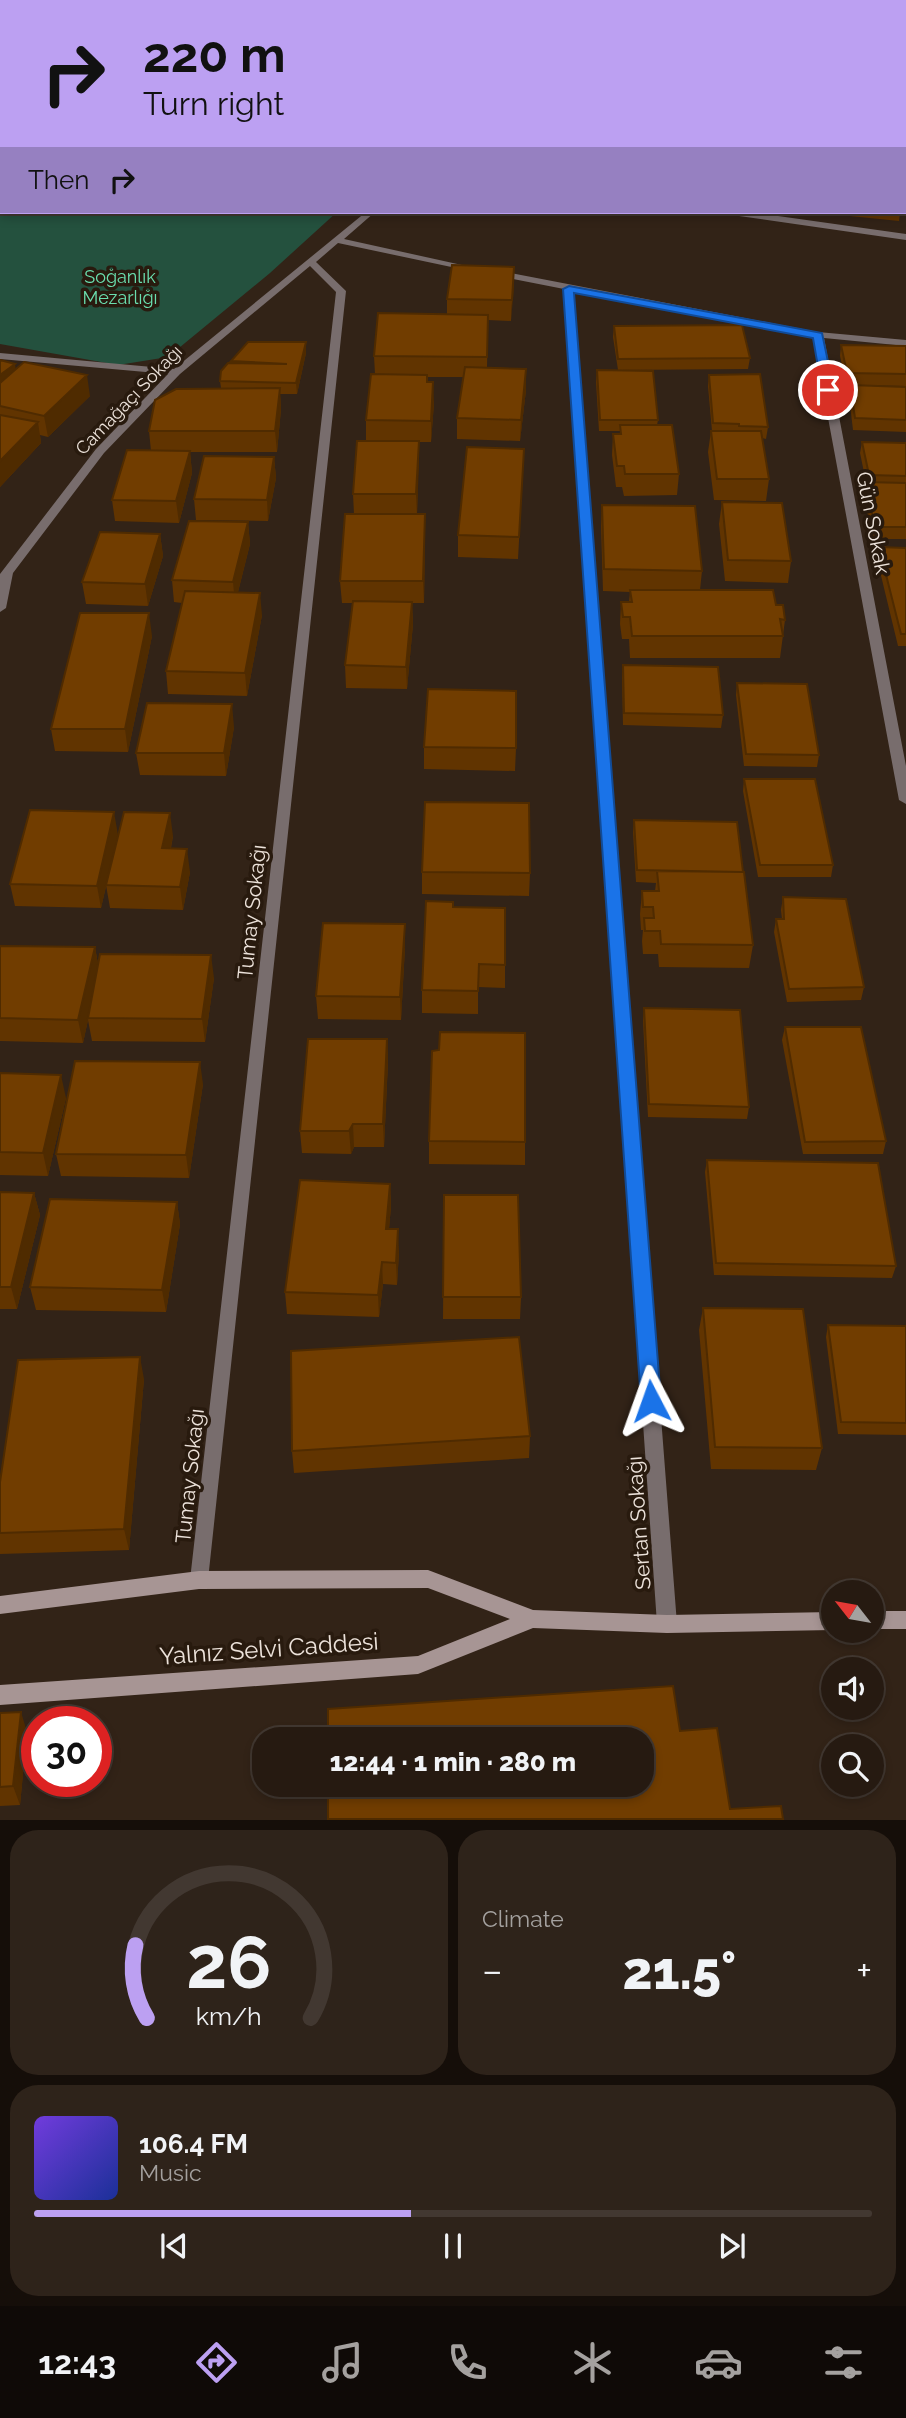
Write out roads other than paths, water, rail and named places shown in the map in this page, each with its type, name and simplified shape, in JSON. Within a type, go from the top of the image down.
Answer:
[{"type":"street","name":"Camağaçı Sokağı","points":[[4,578],[100,452],[176,372],[368,214]]},
{"type":"street","points":[[746,214],[906,237]]},
{"type":"street","points":[[336,240],[569,289],[818,335],[906,343]]},
{"type":"street","name":"Tumay Sokağı","points":[[199,1580],[341,291],[311,261]]},
{"type":"street","name":"Sertan Sokağı","points":[[569,289],[667,1623]]},
{"type":"street","name":"Gün Sokak","points":[[818,335],[906,800]]},
{"type":"street","points":[[0,356],[176,372]]},
{"type":"street","points":[[0,608],[4,578]]},
{"type":"street","name":"Yalnız Selvi Caddesi","points":[[0,1605],[199,1580],[428,1579],[533,1619],[667,1623],[821,1621]]},
{"type":"street","name":"Yalnız Selvi Caddesi","points":[[0,1695],[418,1665],[533,1619]]},
{"type":"street","points":[[884,1620],[906,1620]]},
{"type":"park label","name":"Soğanlık Mezarlığı","points":[[120,287]]}]
